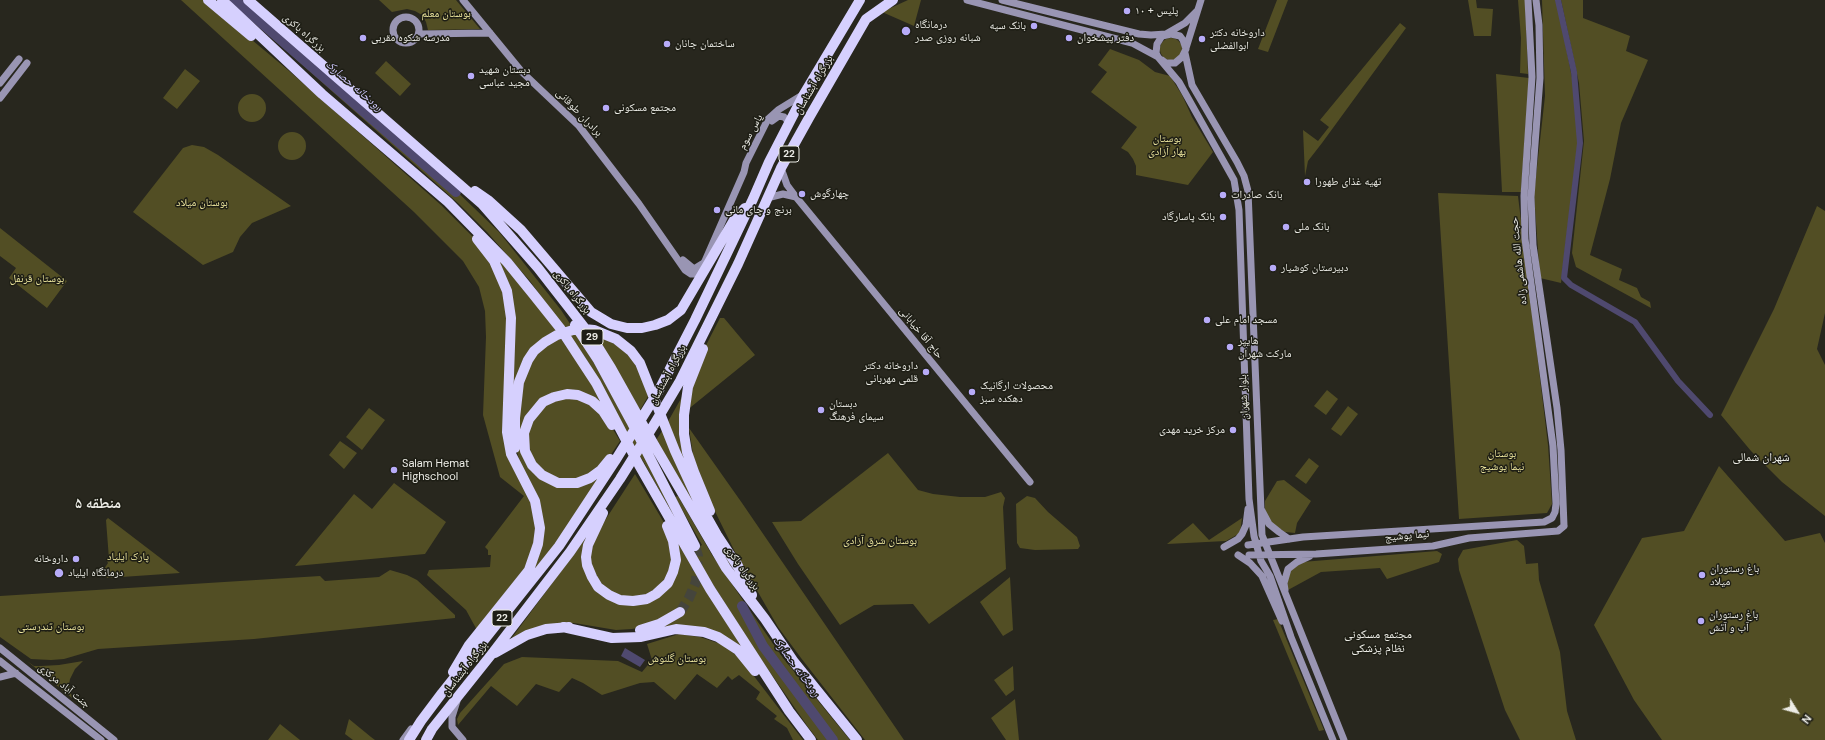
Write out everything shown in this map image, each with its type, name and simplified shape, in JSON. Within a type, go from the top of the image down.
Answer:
[{"type":"highway","points":[[208,0],[302,75]]},
{"type":"highway","name":"29","points":[[222,0],[302,75],[448,202],[507,262],[560,328],[596,383],[638,463],[710,589],[789,711],[811,740]]},
{"type":"highway","name":"بزرگراه باکری","points":[[248,0],[482,204],[556,291],[591,336],[726,568],[765,619],[794,662],[857,740]]},
{"type":"highway","name":"بزرگراه آبشناسان","points":[[409,740],[442,693],[559,546],[659,390],[695,320],[753,199],[769,162],[804,94],[860,0]]},
{"type":"highway","name":"بزرگراه آبشناسان","points":[[426,740],[438,721],[570,552],[620,479],[671,398],[738,264],[781,168],[866,19],[892,0]]},
{"type":"highway","points":[[853,12],[862,10],[866,14],[866,19]]},
{"type":"highway","points":[[444,170],[488,200],[521,230],[591,312],[611,324],[626,328],[642,328],[655,325],[668,320],[681,310],[734,220],[753,199]]},
{"type":"highway","points":[[448,202],[489,254],[501,275],[507,291],[511,318],[507,432],[511,454],[525,478]]},
{"type":"highway","points":[[738,264],[719,315],[691,378],[686,398],[684,424],[685,443],[694,472],[740,570],[765,619]]},
{"type":"highway","points":[[556,291],[598,360],[686,524],[696,546]]},
{"type":"highway","points":[[442,693],[469,645],[522,581],[532,564],[538,544],[540,528],[535,501],[516,455],[517,391],[521,373],[534,351],[557,334],[573,330],[594,330],[616,339],[631,351],[640,363],[675,451],[700,505],[717,535],[740,570]]},
{"type":"highway","points":[[637,426],[613,455],[601,470],[584,481],[569,484],[551,480],[536,470],[527,456],[523,440],[526,424],[537,408],[548,399],[566,394],[583,397],[592,401],[604,411],[638,463]]},
{"type":"highway","points":[[620,479],[590,539],[587,551],[587,561],[592,577],[602,590],[620,600],[638,601],[651,597],[664,587],[674,572],[676,560],[672,536],[660,514],[644,473]]},
{"type":"highway","points":[[491,655],[527,635],[563,627],[614,632],[633,632],[660,624],[680,612]]},
{"type":"highway","points":[[563,627],[612,638],[641,637],[676,629],[696,630],[711,634],[726,641],[738,650],[763,683],[789,711]]},
{"type":"street","name":"برادران طوقانی","points":[[463,0],[522,72],[579,126],[672,248],[685,270],[691,274],[696,274],[705,261]]},
{"type":"street","name":"بلوار شهران","points":[[967,0],[1132,43],[1160,59],[1179,82],[1228,167],[1238,193],[1252,545],[1259,554],[1270,576],[1291,637],[1332,740]]},
{"type":"street","points":[[1002,0],[1139,34],[1171,34],[1180,36],[1183,40],[1185,51]]},
{"type":"street","points":[[1197,12],[1185,23],[1162,36],[1156,44],[1156,53],[1160,59],[1166,63],[1175,63],[1179,61],[1185,51],[1201,0]]},
{"type":"street","name":"حجت الله هاشمی زاده","points":[[1528,0],[1532,77],[1524,196],[1525,239],[1553,446],[1556,504],[1552,518]]},
{"type":"street","points":[[1536,0],[1539,24],[1540,78],[1531,197],[1533,245],[1557,408],[1562,458],[1564,526]]},
{"type":"street","points":[[419,34],[490,33]]},
{"type":"street","name":"بلوار شهران","points":[[1185,51],[1192,85],[1237,162],[1244,176],[1248,191],[1262,535],[1285,596],[1344,740]]},
{"type":"street","points":[[0,83],[19,59]]},
{"type":"street","points":[[0,98],[27,63]]},
{"type":"street","name":"یاس سوم","points":[[744,172],[746,163],[768,119],[778,110],[804,94]]},
{"type":"street","name":"یاس سوم","points":[[705,261],[744,172],[772,120],[779,116],[784,117],[788,121],[788,126]]},
{"type":"street","name":"حاج آقا خیابانی","points":[[781,168],[787,185],[796,197],[1030,482]]},
{"type":"street","points":[[767,198],[783,194],[796,197]]},
{"type":"street","points":[[1224,547],[1238,539],[1244,530],[1249,499]]},
{"type":"street","points":[[1260,507],[1269,524],[1286,540],[1279,547],[1287,554]]},
{"type":"street","points":[[1552,518],[1564,526]]},
{"type":"street","name":"نیما یوشیج","points":[[1252,545],[1286,540],[1544,522],[1552,518]]},
{"type":"street","name":"نیما یوشیج","points":[[1249,555],[1316,554],[1433,546],[1469,538],[1558,531],[1564,526]]},
{"type":"street","points":[[1285,596],[1284,583],[1288,569],[1297,562],[1316,554]]},
{"type":"street","points":[[1238,555],[1250,563],[1262,576],[1291,637]]},
{"type":"street","points":[[1,650],[1,664]]},
{"type":"street","name":"جنت آباد مرکزی","points":[[1,650],[114,740]]},
{"type":"street","name":"جنت آباد مرکزی","points":[[1,664],[16,673],[101,740]]},
{"type":"street","points":[[0,677],[16,673]]},
{"type":"street","points":[[458,697],[452,717],[452,727],[463,740]]},
{"type":"street","points":[[403,740],[427,714]]},
{"type":"street","points":[[430,740],[438,721]]},
{"type":"green space","points":[[181,0],[204,0],[288,70],[441,205],[480,244],[495,268],[508,310],[505,437],[536,514],[533,557],[478,632],[466,610],[427,575],[429,570],[490,567],[491,555],[488,555],[488,550],[485,547],[524,496],[500,477],[483,415],[486,337],[485,311],[479,287],[463,261],[414,212]]},
{"type":"green space","name":"بوستان معلم","points":[[379,0],[456,0],[480,29],[428,30],[422,15],[407,9],[392,12]]},
{"type":"green space","points":[[908,0],[921,0],[914,26],[882,12]]},
{"type":"green space","points":[[1277,0],[1288,0],[1268,52],[1258,49]]},
{"type":"green space","points":[[1468,0],[1476,0],[1477,8],[1493,9],[1491,36],[1474,36]]},
{"type":"green space","points":[[1518,0],[1525,0],[1528,74],[1520,73],[1521,38]]},
{"type":"green space","points":[[1542,0],[1557,0],[1573,83],[1578,141],[1561,283],[1540,278],[1534,194],[1545,96]]},
{"type":"green space","points":[[1561,0],[1583,0],[1583,18],[1630,36],[1626,51],[1648,60],[1621,123],[1610,179],[1590,255],[1622,269],[1619,280],[1637,288],[1641,297],[1650,302],[1651,308],[1576,267],[1572,253],[1584,141],[1579,83]]},
{"type":"green space","points":[[1400,23],[1406,28],[1308,161],[1305,176],[1303,130],[1318,141],[1329,127],[1320,120]]},
{"type":"green space","points":[[268,24],[447,182],[499,232],[561,310],[582,342],[626,420],[694,549],[702,545],[675,497],[678,496],[712,555],[783,658],[850,740],[818,740],[808,727],[754,649],[705,572],[585,357],[530,281],[487,232],[459,204],[263,30]]},
{"type":"green space","points":[[1171,38],[1175,39],[1181,45],[1181,53],[1175,59],[1171,60],[1167,59],[1161,53],[1160,49],[1161,45],[1167,39]]},
{"type":"green space","name":"بوستان بهار آزادی","points":[[1110,49],[1139,60],[1155,72],[1170,76],[1182,95],[1192,117],[1213,152],[1188,185],[1136,175],[1136,166],[1133,159],[1128,152],[1121,148],[1137,127],[1091,92],[1107,72],[1098,65]]},
{"type":"green space","points":[[386,61],[411,84],[400,96],[375,73]]},
{"type":"green space","points":[[185,69],[200,81],[177,109],[163,98]]},
{"type":"green space","points":[[1496,74],[1529,78],[1521,192],[1502,192]]},
{"type":"green space","points":[[252,94],[262,98],[266,108],[262,118],[252,122],[242,118],[238,108],[242,98]]},
{"type":"green space","points":[[292,132],[302,136],[306,146],[302,156],[292,160],[282,156],[278,146],[282,136]]},
{"type":"green space","name":"بوستان میلاد","points":[[192,145],[204,147],[218,155],[291,206],[252,223],[240,237],[233,252],[203,265],[133,212],[183,148]]},
{"type":"green space","name":"بوستان نیما یوشیج","points":[[1438,193],[1518,196],[1548,445],[1552,504],[1547,513],[1459,519]]},
{"type":"green space","points":[[1817,206],[1825,211],[1825,313],[1817,349],[1825,365],[1825,516],[1782,482],[1751,451],[1721,415],[1774,309]]},
{"type":"green space","name":"بوستان قرنفل","points":[[0,228],[67,281],[47,308],[9,278],[16,268],[0,256]]},
{"type":"green space","points":[[491,253],[503,264],[558,332],[534,348],[513,411],[513,319]]},
{"type":"green space","points":[[720,318],[724,318],[755,355],[686,411],[700,357]]},
{"type":"green space","points":[[593,333],[628,351],[650,393],[640,410]]},
{"type":"green space","points":[[559,336],[585,373],[608,413],[583,394],[537,404],[523,452],[558,485],[604,469],[570,524],[526,583],[541,538],[517,452],[519,393],[530,359]]},
{"type":"green space","points":[[1327,390],[1338,399],[1326,415],[1314,406]]},
{"type":"green space","points":[[683,395],[692,475],[666,425]]},
{"type":"green space","points":[[583,398],[608,421],[620,441],[606,462],[581,480],[555,479],[534,464],[526,434],[536,413],[555,399]]},
{"type":"green space","points":[[1348,406],[1358,414],[1341,436],[1331,429]]},
{"type":"green space","points":[[369,408],[385,420],[362,450],[346,437]]},
{"type":"green space","points":[[664,428],[743,581],[730,565],[656,440]]},
{"type":"green space","points":[[689,428],[904,740],[865,740],[778,627],[735,552],[703,487],[694,461]]},
{"type":"green space","points":[[340,441],[357,453],[344,469],[329,455]]},
{"type":"green space","name":"بوستان شرق آزادی","points":[[888,453],[918,490],[933,494],[960,497],[985,497],[1001,492],[1005,498],[1003,507],[1006,569],[929,624],[913,604],[874,605],[840,625],[798,564],[772,522],[801,521]]},
{"type":"green space","points":[[1309,458],[1319,466],[1306,484],[1295,476]]},
{"type":"green space","points":[[1719,466],[1785,541],[1820,533],[1825,543],[1825,740],[1662,740],[1634,700],[1594,625],[1642,538],[1684,531]]},
{"type":"green space","points":[[635,474],[666,526],[673,567],[656,591],[630,599],[603,588],[589,561],[592,546],[602,525]]},
{"type":"green space","points":[[1284,480],[1311,501],[1297,523],[1295,533],[1285,532],[1273,525],[1265,512],[1265,501],[1277,481]]},
{"type":"green space","points":[[394,483],[446,522],[425,554],[295,566],[354,494],[372,509]]},
{"type":"green space","points":[[1027,496],[1035,498],[1048,512],[1077,537],[1080,546],[1078,549],[1035,550],[1020,548],[1017,543],[1016,504]]},
{"type":"green space","points":[[661,512],[764,681],[749,659],[710,631],[639,635],[615,634],[638,633],[683,614],[678,608],[670,614],[642,627],[632,629],[616,630],[574,623],[556,624],[511,639],[593,528],[584,559],[613,600],[663,591],[677,546]]},
{"type":"green space","name":"پارک ایلیاد","points":[[108,518],[180,573],[107,578],[104,569],[109,559],[106,520]]},
{"type":"green space","points":[[1242,518],[1240,533],[1226,541],[1167,544],[1193,523],[1209,540]]},
{"type":"green space","points":[[1517,540],[1524,546],[1526,564],[1538,563],[1539,580],[1560,652],[1567,711],[1576,740],[1520,740],[1505,710],[1459,570],[1458,559],[1463,550]]},
{"type":"green space","points":[[1437,551],[1442,554],[1439,562],[1387,579],[1380,568],[1321,572],[1288,590],[1287,578],[1289,572],[1302,562]]},
{"type":"green space","name":"بوستان تندرستی","points":[[390,570],[407,575],[417,580],[455,615],[455,618],[254,639],[98,649],[64,659],[51,660],[31,659],[0,637],[0,596],[320,576],[325,581],[379,577]]},
{"type":"green space","points":[[1010,577],[1013,630],[1003,636],[980,602]]},
{"type":"green space","points":[[1278,619],[1324,730],[1319,731],[1273,620]]},
{"type":"green space","name":"بوستان گلنوش","points":[[679,634],[700,637],[721,644],[740,658],[803,740],[793,740],[787,728],[774,719],[777,716],[756,699],[760,692],[739,675],[732,680],[728,676],[717,688],[697,674],[675,700],[654,682],[640,683],[602,695],[572,678],[559,692],[536,684],[517,706],[491,686],[458,725],[457,719],[460,713],[504,664],[522,657],[618,661],[642,672],[652,660],[647,644]]},
{"type":"green space","points":[[27,661],[34,666],[41,666],[83,661],[75,669],[70,679],[69,684],[72,698]]},
{"type":"green space","points":[[1013,666],[1014,690],[1006,696],[994,680]]},
{"type":"green space","points":[[1015,699],[1019,740],[1006,740],[991,718]]},
{"type":"green space","points":[[349,719],[375,740],[353,740],[345,734]]},
{"type":"green space","points":[[280,724],[300,740],[268,740]]},
{"type":"shaded area","points":[[625,648],[645,660],[640,667],[621,656]]},
{"type":"waterway","name":"رودخانه حصارک","points":[[235,0],[456,192]]},
{"type":"waterway","points":[[1558,0],[1574,72],[1580,143],[1564,278],[1571,285],[1635,322],[1678,381],[1710,415]]},
{"type":"waterway","name":"رودخانه حصارک","points":[[742,606],[763,646],[833,740]]},
{"type":"tunnel","points":[[680,612],[689,598],[696,582],[698,556],[695,546]]},
{"type":"place","name":"پلیس + ۱۰","points":[[1127,11]]},
{"type":"place","name":"بانک سپه","points":[[1034,26]]},
{"type":"place","name":"درمانگاه شبانه روزی صدر","points":[[906,31]]},
{"type":"place","name":"مدرسه شکوه مقربی","points":[[363,38]]},
{"type":"place","name":"دفتر پیشخوان","points":[[1069,38]]},
{"type":"place","name":"داروخانه دکتر ابوالفضلی","points":[[1202,39]]},
{"type":"place","name":"ساختمان جانان","points":[[667,44]]},
{"type":"place","name":"دبستان شهید مجید عباسی","points":[[471,76]]},
{"type":"place","name":"مجتمع مسکونی","points":[[606,108]]},
{"type":"place","name":"تهیه غذای طهورا","points":[[1307,182]]},
{"type":"place","name":"چهارگوش","points":[[802,194]]},
{"type":"place","name":"بانک صادرات","points":[[1223,195]]},
{"type":"place","name":"برنج و چای مانی","points":[[717,210]]},
{"type":"place","name":"بانک پاسارگاد","points":[[1223,217]]},
{"type":"place","name":"بانک ملی","points":[[1286,227]]},
{"type":"place","name":"دبیرستان کوشیار","points":[[1273,268]]},
{"type":"place","name":"مسجد امام علی","points":[[1207,320]]},
{"type":"place","name":"هایپر مارکت شهران","points":[[1230,347]]},
{"type":"place","name":"داروخانه دکتر قلمی مهربانی","points":[[926,372]]},
{"type":"place","name":"محصولات ارگانیک دهکده سبز","points":[[972,392]]},
{"type":"place","name":"دبستان سیمای فرهنگ","points":[[821,410]]},
{"type":"place","name":"مرکز خرید مهدی","points":[[1233,430]]},
{"type":"place","name":"Salam Hemat Highschool","points":[[394,470]]},
{"type":"place","name":"داروخانه","points":[[76,559]]},
{"type":"place","name":"درمانگاه ایلیاد","points":[[59,573]]},
{"type":"place","name":"باغ رستوران میلاد","points":[[1702,575]]},
{"type":"place","name":"باغ رستوران آب و آتش","points":[[1701,621]]},
{"type":"district","name":"شهران شمالی","points":[[1761,458]]},
{"type":"district","name":"منطقه ۵","points":[[98,504]]},
{"type":"district","name":"مجتمع مسکونی نظام پزشکی","points":[[1378,642]]}]
